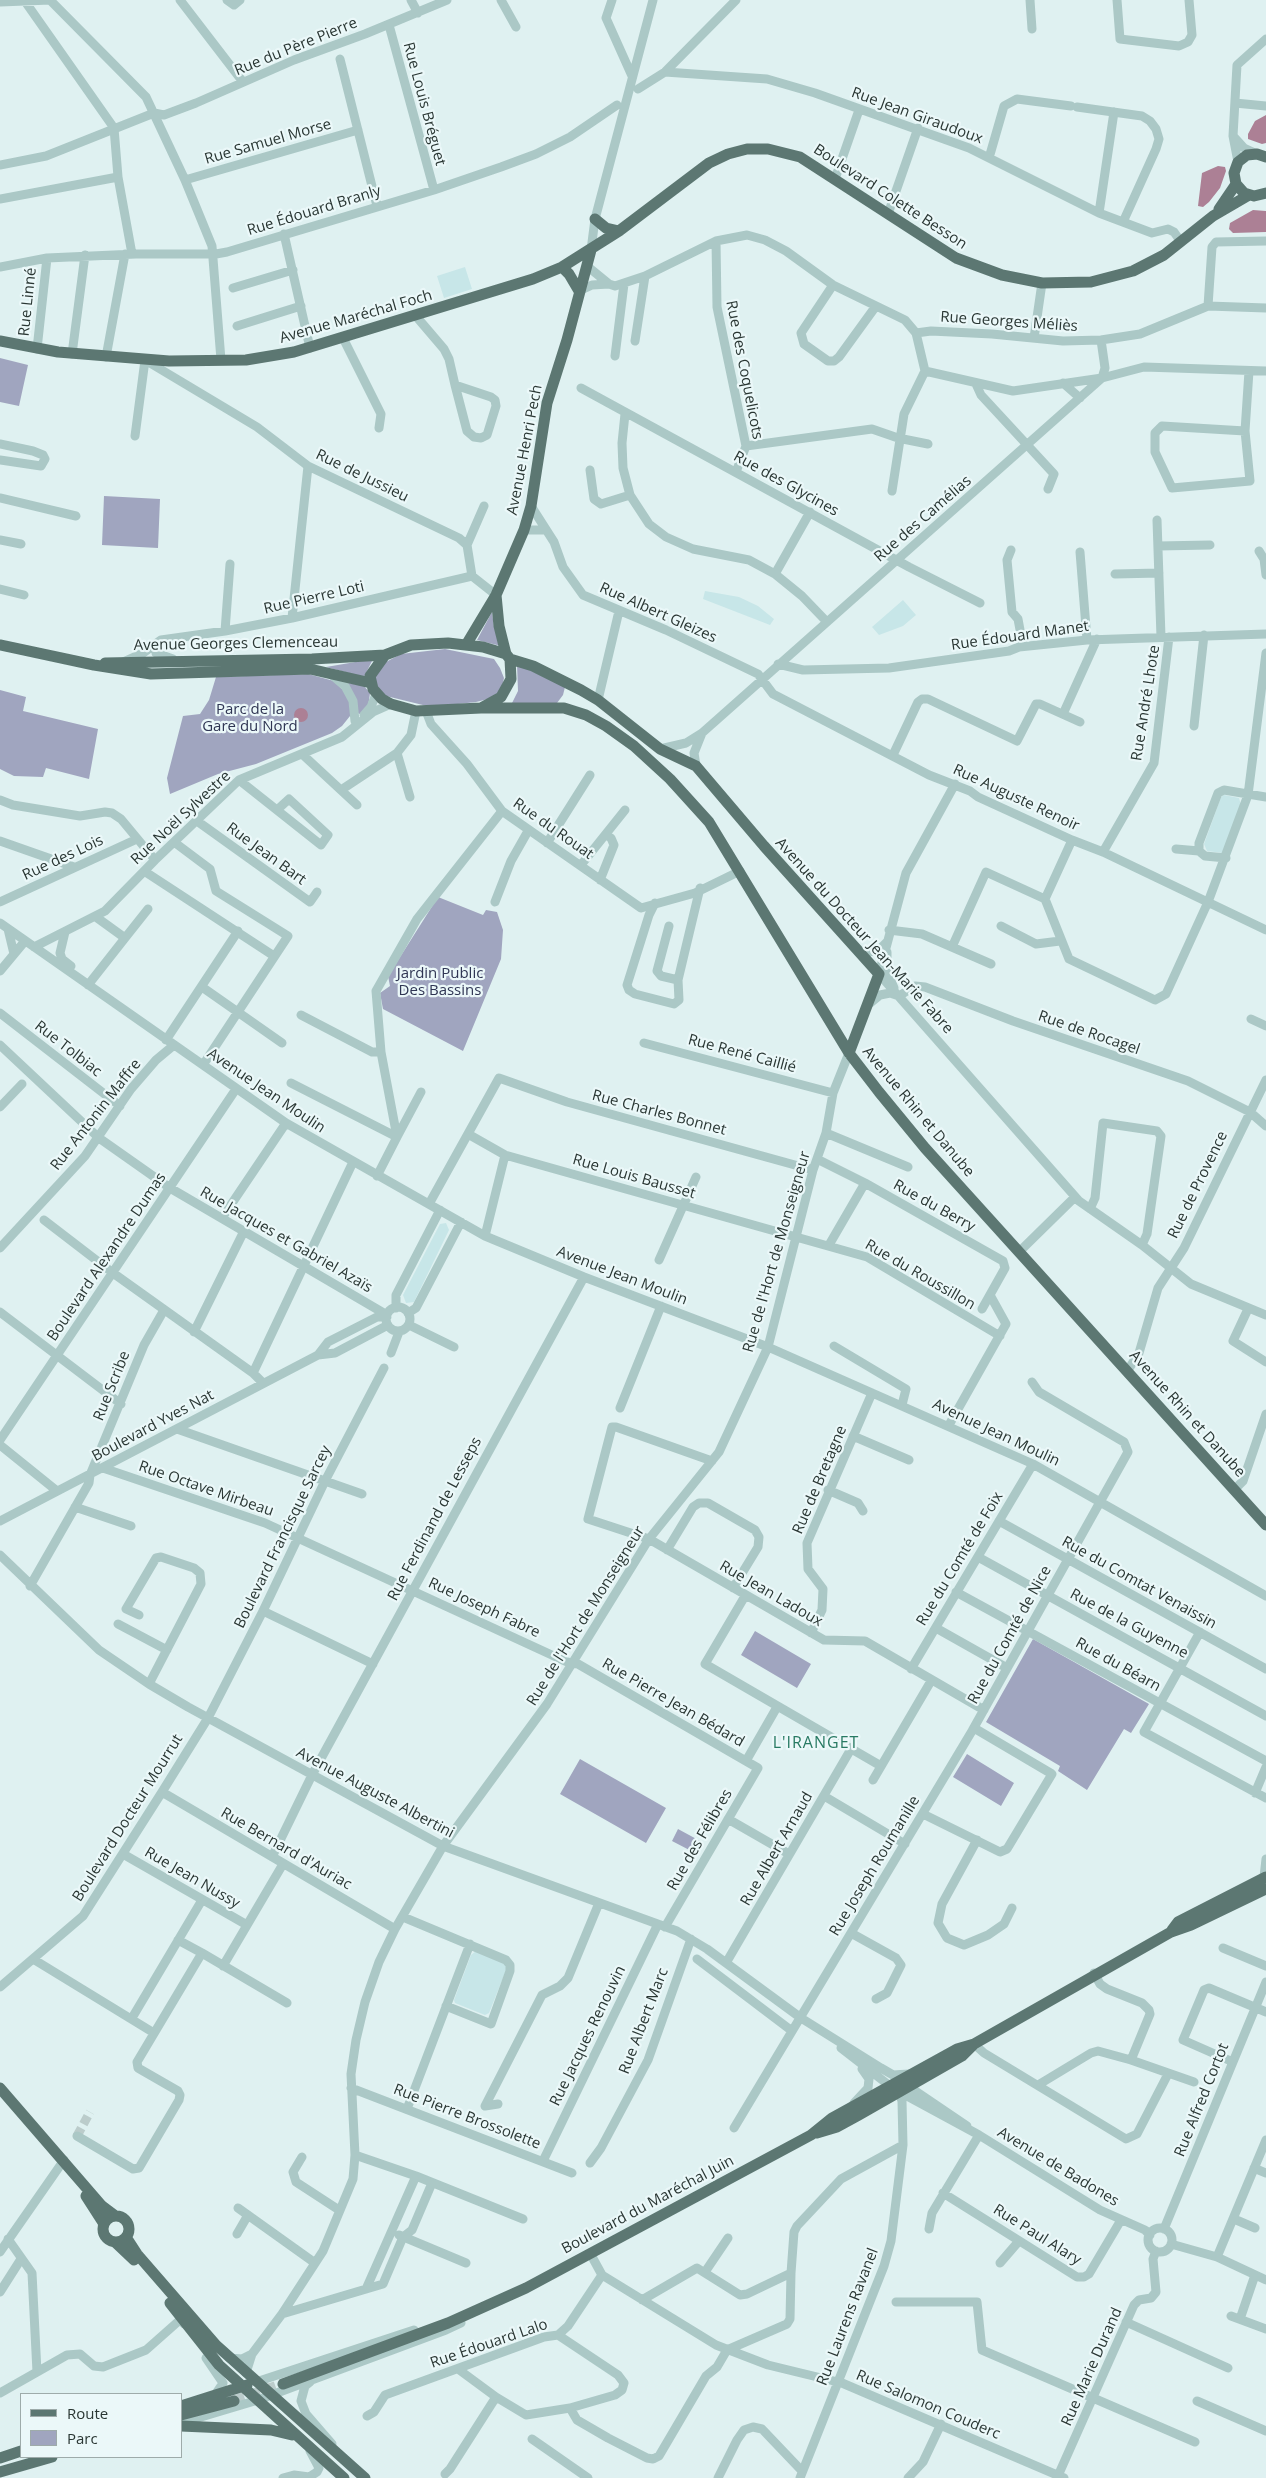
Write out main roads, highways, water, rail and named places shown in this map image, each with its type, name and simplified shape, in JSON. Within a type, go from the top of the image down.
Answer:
[{"type":"main road","name":"Boulevard Colette Besson","points":[[591,250],[709,163],[728,154],[747,149],[784,152],[800,157],[956,258],[1002,275],[1042,283],[1091,282],[1133,271],[1151,263],[1213,216],[1260,195]]},
{"type":"main road","points":[[1260,195],[1236,184],[1234,173],[1238,162],[1246,155],[1263,155]]},
{"type":"main road","name":"Boulevard Colette Besson","points":[[1213,216],[1236,184]]},
{"type":"main road","points":[[596,219],[606,228],[619,231]]},
{"type":"main road","name":"Avenue Maréchal Foch","points":[[0,341],[37,349],[106,357],[145,360],[246,360],[310,348],[533,279],[573,262],[591,250]]},
{"type":"main road","name":"Avenue Henri Pech","points":[[466,645],[496,594],[524,530],[531,506],[547,403],[567,340],[591,250]]},
{"type":"main road","points":[[573,262],[579,262],[587,266]]},
{"type":"main road","points":[[562,267],[580,291]]},
{"type":"main road","name":"Avenue Henri Pech","points":[[481,708],[494,702],[507,690],[511,679],[508,657],[499,626],[496,594]]},
{"type":"main road","name":"Avenue Georges Clemenceau","points":[[88,664],[385,654],[411,645],[448,643],[466,645]]},
{"type":"main road","name":"Avenue Georges Clemenceau","points":[[0,645],[88,664],[151,674],[310,669],[371,683]]},
{"type":"main road","name":"Avenue du Docteur Jean-Marie Fabre","points":[[466,645],[483,647],[533,666],[598,700],[660,749],[696,766],[764,846],[879,974],[864,1017]]},
{"type":"main road","points":[[371,683],[373,669],[385,654]]},
{"type":"main road","name":"Avenue Rhin et Danube","points":[[371,683],[376,694],[391,704],[421,711],[481,708],[564,708],[586,715],[606,726],[634,746],[670,779],[709,822],[849,1053],[924,1148],[1128,1370],[1266,1525]]},
{"type":"main road","points":[[836,1030],[852,1029],[864,1017]]},
{"type":"main road","points":[[849,1053],[864,1017]]},
{"type":"main road","points":[[811,2135],[837,2127],[906,2089],[962,2056],[971,2045],[1094,1973],[1171,1932],[1191,1925],[1265,1881]]},
{"type":"main road","points":[[0,2088],[102,2206],[128,2222],[129,2231],[121,2240]]},
{"type":"main road","points":[[811,2135],[845,2110],[906,2089]]},
{"type":"main road","name":"Boulevard du Maréchal Juin","points":[[283,2384],[448,2323],[499,2301],[811,2135]]},
{"type":"main road","points":[[64,2160],[104,2224],[104,2234],[108,2239],[121,2240],[137,2254],[229,2358],[365,2478]]},
{"type":"main road","points":[[104,2224],[114,2215]]},
{"type":"main road","points":[[121,2240],[181,2319],[219,2365],[344,2478]]},
{"type":"main road","points":[[182,2406],[256,2382]]},
{"type":"main road","points":[[182,2415],[234,2400]]},
{"type":"main road","points":[[182,2425],[282,2431],[300,2439]]},
{"type":"main road","points":[[0,2458],[20,2453]]},
{"type":"main road","points":[[5,2470],[36,2458]]},
{"type":"main road","points":[[5,2470],[48,2458]]},
{"type":"tunnel","points":[[77,2136],[90,2112]]},
{"type":"tunnel","points":[[234,2401],[283,2384]]},
{"type":"district","name":"L'IRANGET","points":[[816,1743]]},
{"type":"park label","name":"Parc de la Gare du Nord","points":[[250,718]]},
{"type":"park label","name":"Jardin Public Des Bassins","points":[[440,982]]}]
